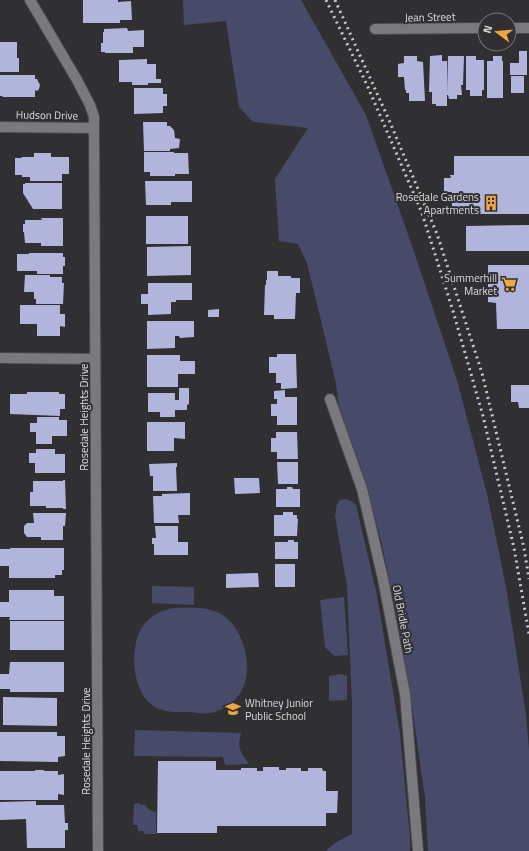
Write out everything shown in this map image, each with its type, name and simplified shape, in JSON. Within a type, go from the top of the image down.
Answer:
[{"type":"street","name":"Rosedale Heights Drive","points":[[30,0],[77,80],[90,105],[94,117],[98,851]]},
{"type":"street","name":"Jean Street","points":[[375,30],[477,28]]},
{"type":"street","points":[[517,28],[529,28]]},
{"type":"street","name":"Hudson Drive","points":[[0,126],[94,128]]},
{"type":"street","points":[[0,358],[95,359]]},
{"type":"street","name":"Old Bridle Path","points":[[330,399],[362,489],[385,586],[405,694],[418,851]]},
{"type":"shaded area","points":[[183,0],[301,0],[366,115],[457,380],[487,494],[506,587],[526,715],[529,750],[529,851],[428,851],[425,798],[412,707],[401,639],[382,544],[363,475],[339,407],[336,383],[307,263],[298,244],[279,241],[275,179],[308,128],[253,122],[239,107],[226,21],[184,25]]},
{"type":"shaded area","points":[[346,499],[356,505],[377,595],[400,734],[410,851],[326,851],[341,839],[352,834],[352,702],[347,586],[335,516],[337,504],[340,500]]},
{"type":"shaded area","points":[[152,586],[194,587],[194,605],[152,603]]},
{"type":"shaded area","points":[[344,597],[348,655],[334,656],[325,647],[320,600]]},
{"type":"shaded area","points":[[174,608],[198,608],[215,611],[229,620],[236,628],[241,638],[247,660],[245,681],[242,690],[237,697],[228,706],[221,710],[207,713],[165,711],[157,708],[142,694],[135,672],[134,660],[137,638],[147,621],[164,610]]},
{"type":"shaded area","points":[[341,674],[347,676],[347,700],[329,701],[329,676]]},
{"type":"shaded area","points":[[135,730],[241,733],[239,743],[240,750],[249,764],[225,765],[223,757],[134,756]]},
{"type":"shaded area","points":[[139,803],[142,805],[144,804],[149,810],[156,812],[156,834],[144,834],[143,831],[138,830],[137,825],[133,825],[134,804]]},
{"type":"building","points":[[83,0],[118,0],[118,2],[131,1],[132,20],[120,20],[120,23],[83,23]]},
{"type":"building","points":[[127,28],[128,31],[144,30],[144,47],[133,47],[133,53],[101,52],[104,29]]},
{"type":"building","points":[[0,42],[17,42],[19,72],[0,72]]},
{"type":"building","points":[[519,51],[527,51],[527,75],[510,75],[510,63],[519,63]]},
{"type":"building","points":[[442,55],[442,61],[447,61],[447,92],[448,56],[464,56],[463,85],[461,85],[462,95],[457,95],[457,99],[449,99],[447,95],[447,106],[436,106],[436,104],[432,104],[432,92],[429,92],[430,56]]},
{"type":"building","points":[[404,56],[417,56],[417,61],[423,62],[425,101],[409,101],[409,93],[406,93],[405,90],[404,77],[398,77],[398,64],[404,63]]},
{"type":"building","points":[[466,56],[476,56],[476,60],[484,60],[484,90],[482,90],[482,96],[470,96],[470,90],[466,90]]},
{"type":"building","points":[[493,56],[502,56],[503,98],[487,98],[487,61],[493,61]]},
{"type":"building","points":[[147,59],[147,64],[156,64],[156,79],[161,79],[161,83],[132,85],[132,82],[119,82],[119,60]]},
{"type":"building","points":[[0,75],[35,75],[35,79],[37,79],[40,85],[39,89],[37,91],[35,90],[35,97],[2,97],[3,96],[0,96]]},
{"type":"building","points":[[511,76],[524,76],[524,93],[511,93]]},
{"type":"building","points":[[134,88],[163,88],[163,94],[167,94],[167,106],[163,106],[163,113],[134,114]]},
{"type":"building","points":[[143,122],[167,122],[167,126],[170,126],[174,130],[175,138],[180,139],[179,148],[170,149],[170,151],[144,151]]},
{"type":"building","points":[[144,152],[188,153],[189,174],[175,174],[175,176],[150,176],[150,172],[144,172]]},
{"type":"building","points":[[34,153],[51,153],[51,157],[69,157],[69,174],[62,174],[62,181],[30,181],[30,177],[15,175],[15,158],[34,157]]},
{"type":"building","points":[[454,156],[529,156],[529,214],[452,214],[452,192],[444,192],[444,178],[451,178],[450,175],[454,175]]},
{"type":"building","points":[[145,181],[192,181],[192,202],[171,202],[171,205],[146,205]]},
{"type":"building","points":[[62,183],[62,209],[33,209],[23,193],[23,184]]},
{"type":"building","points":[[146,216],[188,216],[188,244],[146,244]]},
{"type":"building","points":[[41,218],[63,218],[63,246],[41,246],[41,243],[25,243],[23,224],[25,224],[25,220],[42,220]]},
{"type":"building","points":[[529,225],[529,251],[466,251],[466,226]]},
{"type":"building","points":[[191,246],[191,275],[147,276],[147,247]]},
{"type":"building","points":[[63,253],[63,257],[65,257],[65,266],[63,266],[63,274],[37,274],[37,271],[17,271],[17,254]]},
{"type":"building","name":"Summerhill Market","points":[[488,265],[529,265],[529,329],[497,329],[496,303],[488,302]]},
{"type":"building","points":[[267,271],[278,271],[278,276],[300,278],[300,293],[296,293],[295,319],[274,319],[274,315],[264,315]]},
{"type":"building","points":[[25,275],[50,275],[50,277],[62,277],[62,283],[64,283],[63,304],[36,304],[34,292],[24,292]]},
{"type":"building","points":[[148,283],[192,283],[192,300],[176,300],[176,302],[171,302],[171,314],[148,315],[148,304],[141,304],[141,294],[148,294]]},
{"type":"building","points":[[20,305],[60,305],[60,314],[65,314],[65,327],[60,326],[60,336],[37,336],[37,324],[20,324]]},
{"type":"building","points":[[219,309],[219,317],[208,317],[208,310]]},
{"type":"building","points":[[147,321],[194,321],[194,337],[180,338],[179,336],[175,336],[175,348],[147,349]]},
{"type":"building","points":[[277,354],[296,354],[297,388],[281,389],[281,383],[276,383],[276,373],[269,373],[269,357],[277,357]]},
{"type":"building","points":[[147,355],[180,355],[180,361],[195,361],[195,374],[178,374],[178,387],[147,387]]},
{"type":"building","points":[[511,385],[529,385],[529,408],[519,408],[518,402],[511,402]]},
{"type":"building","points":[[179,388],[189,388],[189,404],[187,405],[187,410],[175,410],[175,417],[160,417],[160,412],[148,412],[148,393],[175,393],[175,400],[179,400]]},
{"type":"building","points":[[285,390],[285,397],[297,397],[297,425],[277,425],[277,416],[271,416],[271,404],[277,404],[277,399],[274,399],[274,391]]},
{"type":"building","points":[[27,392],[59,392],[59,394],[65,394],[65,409],[60,409],[60,416],[10,414],[10,394],[27,394]]},
{"type":"building","points":[[37,417],[59,417],[59,420],[67,420],[67,436],[52,436],[52,444],[36,444],[36,432],[30,432],[30,423],[37,423]]},
{"type":"building","points":[[147,422],[185,422],[185,439],[174,438],[174,451],[147,451]]},
{"type":"building","points":[[276,432],[297,432],[298,459],[277,459],[277,452],[271,452],[271,438],[276,438]]},
{"type":"building","points":[[36,449],[55,449],[55,454],[65,454],[65,473],[35,473],[35,463],[29,463],[29,453],[36,453]]},
{"type":"building","points":[[277,462],[298,462],[298,484],[278,484]]},
{"type":"building","points":[[177,463],[177,491],[153,491],[153,476],[150,476],[149,464]]},
{"type":"building","points":[[234,478],[259,478],[260,493],[235,494]]},
{"type":"building","points":[[65,480],[66,509],[46,508],[46,506],[30,506],[30,492],[33,492],[33,481]]},
{"type":"building","points":[[287,487],[300,489],[300,507],[276,507],[276,489],[287,489]]},
{"type":"building","points":[[190,493],[190,515],[178,515],[179,523],[154,523],[153,496],[162,496],[162,494]]},
{"type":"building","points":[[283,512],[293,512],[293,515],[297,515],[297,536],[274,536],[274,515],[283,515]]},
{"type":"building","points":[[33,513],[66,513],[65,526],[63,526],[63,540],[41,540],[41,537],[27,537],[24,533],[24,526],[27,523],[34,523]]},
{"type":"building","points":[[155,526],[178,526],[178,542],[188,542],[188,555],[154,555],[154,544],[152,544],[152,538],[156,538]]},
{"type":"building","points":[[288,540],[298,542],[298,559],[275,559],[275,542],[288,542]]},
{"type":"building","points":[[64,548],[64,570],[62,570],[62,575],[55,575],[55,578],[9,578],[9,566],[0,566],[0,549]]},
{"type":"building","points":[[275,564],[295,564],[295,587],[275,587]]},
{"type":"building","points":[[258,573],[259,587],[226,588],[226,574]]},
{"type":"building","points":[[9,590],[54,590],[54,596],[64,596],[64,620],[9,620],[10,617],[0,617],[0,602],[9,602]]},
{"type":"building","points":[[10,621],[64,621],[64,650],[10,650]]},
{"type":"building","points":[[10,662],[64,662],[64,692],[10,692],[10,689],[0,689],[0,674],[9,674]]},
{"type":"building","points":[[3,697],[57,698],[57,726],[3,725]]},
{"type":"building","points":[[0,732],[57,732],[57,736],[65,736],[65,756],[58,757],[58,762],[0,761]]},
{"type":"building","points":[[158,761],[216,761],[216,770],[241,770],[241,768],[257,768],[257,771],[263,771],[263,767],[279,767],[279,770],[286,770],[286,768],[301,768],[301,771],[308,771],[308,768],[322,768],[323,771],[326,771],[326,791],[338,791],[337,813],[326,813],[326,826],[217,826],[217,833],[157,833]]},
{"type":"building","points":[[0,771],[58,771],[58,775],[64,774],[64,795],[58,794],[58,800],[0,800]]},
{"type":"building","points":[[36,801],[36,805],[64,805],[65,823],[68,823],[68,830],[65,830],[65,848],[27,848],[26,819],[0,820],[0,802]]},
{"type":"railway","points":[[326,0],[367,85],[422,213],[453,311],[483,416],[514,548],[529,634]]},
{"type":"railway","points":[[335,0],[389,120],[437,234],[482,373],[524,548],[529,579]]},
{"type":"place","name":"Rosedale Gardens Apartments","points":[[491,203]]},
{"type":"place","name":"Summerhill Market","points":[[509,284]]},
{"type":"place","name":"Whitney Junior Public School","points":[[233,709]]}]
